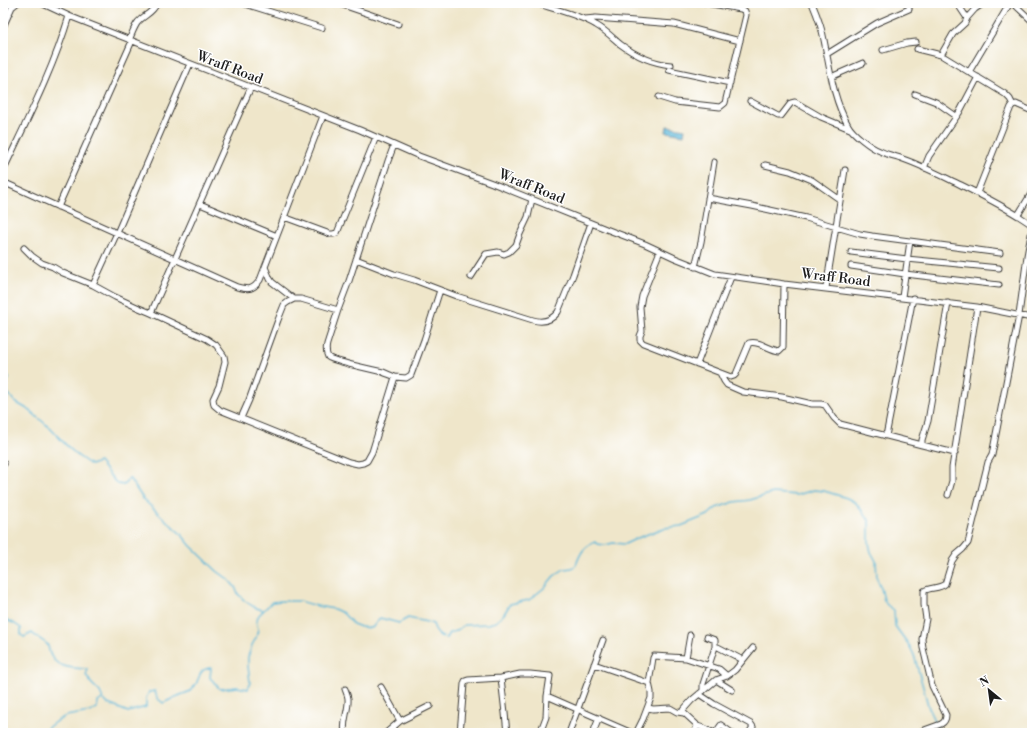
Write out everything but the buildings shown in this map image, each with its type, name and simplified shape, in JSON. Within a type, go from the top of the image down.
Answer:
[{"type":"street","name":"Wraff Road","points":[[42,3],[69,16],[131,41],[251,87],[376,137],[419,156],[645,244],[715,274],[784,284],[913,298],[977,307],[1032,318]]},
{"type":"street","points":[[58,207],[131,41],[137,24],[142,18],[154,10],[157,3]]},
{"type":"street","points":[[242,3],[322,28]]},
{"type":"street","points":[[337,3],[398,24]]},
{"type":"street","points":[[536,3],[596,24],[635,54],[647,60],[670,68],[730,83]]},
{"type":"street","points":[[659,97],[676,102],[720,107],[725,103],[746,15],[742,9],[706,3]]},
{"type":"street","points":[[812,3],[820,22],[837,99],[850,129]]},
{"type":"street","points":[[957,3],[967,18]]},
{"type":"street","points":[[941,55],[953,34],[965,23],[967,18],[975,9],[984,3]]},
{"type":"street","points":[[969,72],[1010,3]]},
{"type":"street","points":[[1013,3],[1032,21]]},
{"type":"street","points":[[3,27],[14,4]]},
{"type":"street","points":[[826,54],[910,6]]},
{"type":"street","points":[[3,171],[54,61],[69,16]]},
{"type":"street","points":[[585,19],[596,18],[674,24],[740,41]]},
{"type":"street","points":[[883,50],[916,42]]},
{"type":"street","points":[[917,49],[941,55],[1005,94],[1013,105]]},
{"type":"street","points":[[831,77],[863,63]]},
{"type":"street","points":[[93,285],[190,64]]},
{"type":"street","points":[[924,168],[929,156],[956,116],[978,78]]},
{"type":"street","points":[[151,313],[251,87]]},
{"type":"street","points":[[915,94],[936,102],[956,116]]},
{"type":"street","points":[[750,102],[778,116],[781,116],[790,103],[795,102],[821,117],[850,129],[873,148],[902,158],[961,185],[1018,214],[1032,225]]},
{"type":"street","points":[[1013,105],[1016,104],[1032,111]]},
{"type":"street","points":[[977,193],[1013,105]]},
{"type":"street","points":[[3,182],[237,287],[247,289],[252,288],[256,286],[260,280],[323,116]]},
{"type":"street","points":[[284,217],[330,234],[337,233],[376,137]]},
{"type":"street","points":[[394,145],[327,344],[326,349],[328,356],[336,360],[385,373],[394,377],[404,378],[411,375],[440,290]]},
{"type":"street","points":[[696,266],[714,162]]},
{"type":"street","points":[[765,165],[790,171],[812,180],[840,199]]},
{"type":"street","points":[[826,288],[844,170]]},
{"type":"street","points":[[1018,214],[1032,192]]},
{"type":"street","points":[[708,198],[806,218],[860,234],[1000,253]]},
{"type":"street","points":[[471,277],[486,254],[498,252],[504,254],[509,252],[516,245],[528,217],[532,199]]},
{"type":"street","points":[[200,204],[277,236]]},
{"type":"street","points":[[356,259],[440,290],[541,322],[549,320],[558,312],[573,275],[591,223]]},
{"type":"street","points":[[916,733],[939,725],[945,721],[946,715],[932,686],[923,648],[922,637],[926,619],[924,591],[945,584],[952,561],[968,543],[988,462],[992,455],[1019,315],[1029,257],[1032,229]]},
{"type":"street","points":[[902,297],[910,241]]},
{"type":"street","points":[[24,248],[42,263],[93,285],[216,344],[224,356],[225,362],[219,386],[213,399],[214,405],[220,410],[343,460],[353,463],[363,463],[367,461],[372,452],[394,377]]},
{"type":"street","points":[[660,251],[642,296],[640,307],[642,331],[640,340],[643,343],[731,377],[736,374],[749,344],[752,342],[774,350],[779,350],[783,347],[784,284]]},
{"type":"street","points":[[851,252],[999,268]]},
{"type":"street","points":[[851,266],[999,285]]},
{"type":"street","points":[[265,267],[272,282],[294,299]]},
{"type":"street","points":[[696,364],[731,277]]},
{"type":"street","points":[[286,294],[287,303]]},
{"type":"street","points":[[886,436],[913,298]]},
{"type":"street","points":[[241,418],[284,305],[294,299],[301,299],[338,310]]},
{"type":"street","points":[[922,445],[922,440],[928,421],[948,303]]},
{"type":"street","points":[[948,495],[952,481],[952,468],[977,307]]},
{"type":"street","points":[[720,373],[727,385],[740,391],[750,394],[782,397],[812,404],[825,405],[840,424],[955,452]]},
{"type":"street","points":[[3,410],[3,419]]},
{"type":"street","points":[[686,658],[690,635]]},
{"type":"street","points":[[701,692],[715,647],[715,640],[707,637]]},
{"type":"street","points":[[568,733],[603,640]]},
{"type":"street","points":[[715,647],[718,647],[743,660]]},
{"type":"street","points":[[684,713],[683,710],[687,704],[716,680],[727,676],[739,666],[753,648]]},
{"type":"street","points":[[636,733],[648,708],[651,696],[649,683],[654,656],[686,658],[721,670],[727,676]]},
{"type":"street","points":[[594,664],[649,683]]},
{"type":"street","points":[[460,733],[464,682],[468,680],[501,678],[520,674],[550,676],[546,717],[540,733]]},
{"type":"street","points":[[501,678],[507,733]]},
{"type":"street","points":[[716,680],[732,690]]},
{"type":"street","points":[[381,687],[400,721]]},
{"type":"street","points":[[345,689],[348,697],[344,730],[345,733]]},
{"type":"street","points":[[701,692],[714,704],[751,724],[753,728],[749,733]]},
{"type":"street","points":[[547,696],[632,733]]},
{"type":"street","points":[[386,733],[400,721],[430,706]]},
{"type":"street","points":[[648,708],[670,708],[679,713],[684,713],[695,722],[697,726],[714,733],[721,725],[732,733]]},
{"type":"street","points":[[593,733],[599,718]]},
{"type":"street","points":[[694,733],[697,726]]},
{"type":"water","points":[[667,126],[685,129],[684,135],[666,132]]},
{"type":"waterway","points":[[3,362],[9,379],[3,382]]},
{"type":"waterway","points":[[3,387],[15,402],[29,410],[49,427],[78,456],[91,465],[99,462],[117,484],[124,485],[129,478],[144,500],[181,534],[191,546],[217,571],[228,579],[235,587],[238,594],[245,601],[262,610]]},
{"type":"waterway","points":[[3,618],[21,628],[21,635],[24,637],[32,633],[46,643],[51,656],[62,666],[88,669],[86,675],[91,683],[100,692],[103,699],[108,704],[128,712],[146,707],[146,698],[149,692],[155,691],[157,698],[163,703],[189,692],[196,684],[201,672],[211,668],[210,678],[220,689],[237,687],[248,689],[250,682],[248,657],[256,638],[258,629],[256,621],[259,615],[272,602],[299,601],[334,609],[343,613],[353,624],[361,627],[372,628],[380,618],[399,623],[408,618],[433,624],[437,633],[446,638],[449,633],[456,631],[464,625],[488,624],[496,622],[504,614],[510,604],[529,600],[544,588],[554,576],[564,569],[572,568],[576,565],[582,551],[595,542],[597,544],[605,545],[613,543],[625,544],[664,528],[681,526],[708,515],[716,508],[734,502],[750,500],[773,493],[797,495],[814,490],[824,491],[847,498],[856,503],[869,520],[869,543],[871,552],[876,561],[877,579],[884,600],[887,605],[894,610],[895,626],[909,645],[914,655],[930,712],[940,733]]},
{"type":"waterway","points":[[47,733],[47,728],[55,722],[66,716],[90,712],[97,708],[98,702],[102,699]]}]
